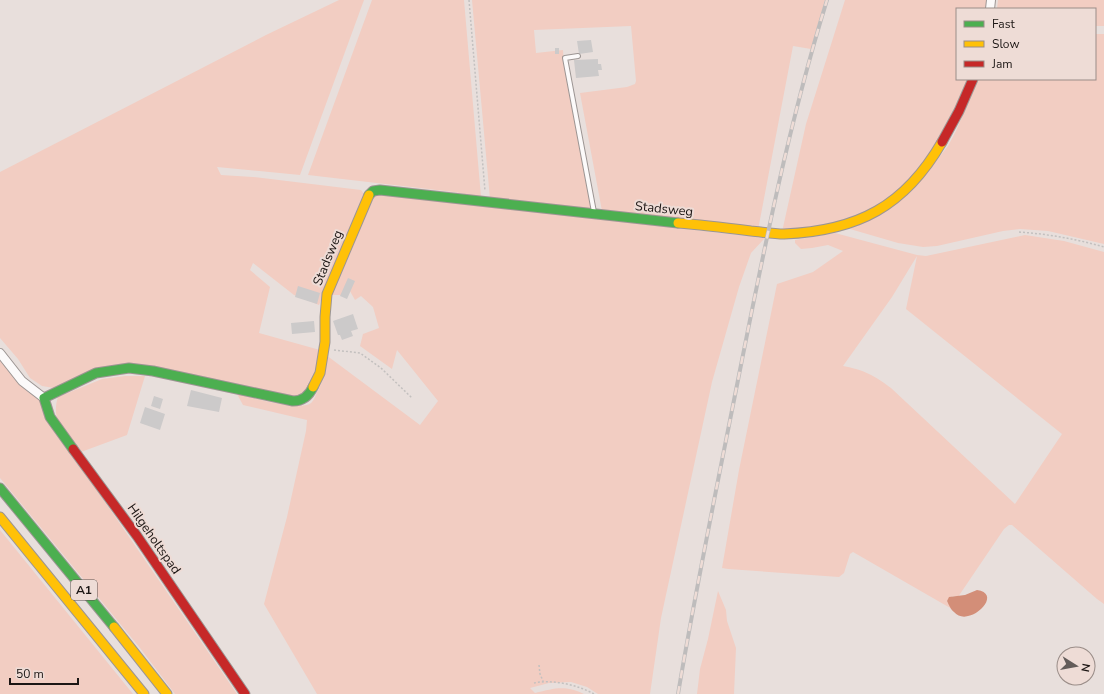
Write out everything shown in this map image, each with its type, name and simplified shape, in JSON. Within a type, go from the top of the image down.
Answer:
[{"type":"main road","name":"Stadsweg","points":[[44,398],[96,373],[129,368],[153,371],[293,401],[300,401],[308,396],[320,373],[326,330],[325,317],[327,294],[369,194],[373,191],[380,190],[767,233],[791,234],[832,228],[877,212],[903,194],[919,176],[938,149],[962,106],[973,80]]},
{"type":"main road","name":"Hilgeholtspad","points":[[44,398],[50,417],[137,536],[244,694]]},
{"type":"main road","name":"A1","points":[[0,488],[167,694]]},
{"type":"main road","name":"A1","points":[[0,517],[144,694]]},
{"type":"street","points":[[0,353],[22,381],[44,398]]},
{"type":"lane","points":[[578,56],[565,58],[594,214]]},
{"type":"path","points":[[469,0],[486,202]]},
{"type":"path","points":[[1019,232],[1077,240],[1104,247]]},
{"type":"path","points":[[324,348],[360,353],[381,368],[412,398]]},
{"type":"path","points":[[539,665],[540,674],[543,681]]},
{"type":"path","points":[[534,682],[543,681],[564,684],[586,690],[594,694]]},
{"type":"shaded area","points":[[339,0],[364,0],[300,175],[217,167],[221,175],[253,177],[361,190],[364,194],[319,305],[294,295],[253,263],[250,270],[270,287],[259,333],[320,350],[311,389],[296,398],[149,366],[54,388],[42,386],[30,378],[18,359],[0,338],[0,172],[266,35]]},
{"type":"shaded area","points":[[372,0],[464,0],[481,197],[454,192],[308,175]]},
{"type":"shaded area","points":[[472,0],[825,0],[811,49],[793,46],[758,230],[602,211],[580,93],[627,87],[635,84],[636,81],[631,26],[534,30],[536,53],[563,50],[564,65],[570,90],[572,109],[593,210],[490,199]]},
{"type":"shaded area","points":[[845,0],[990,0],[989,8],[956,8],[956,80],[970,80],[956,115],[914,179],[885,202],[852,219],[782,232],[806,124]]},
{"type":"shaded area","points":[[998,0],[1104,0],[1104,26],[1096,26],[1096,8],[997,8]]},
{"type":"shaded area","points":[[1096,34],[1104,34],[1104,244],[1048,231],[1020,229],[1003,231],[937,246],[923,247],[898,243],[850,229],[921,180],[948,146],[978,80],[1096,80]]},
{"type":"shaded area","points":[[374,193],[765,238],[751,253],[739,287],[712,382],[661,618],[650,694],[598,694],[587,687],[571,682],[549,683],[530,688],[535,693],[565,688],[584,694],[317,694],[264,604],[287,517],[306,431],[307,420],[243,405],[237,394],[288,405],[307,405],[312,402],[316,394],[326,355],[420,425],[438,401],[397,350],[392,369],[360,346],[363,334],[379,328],[373,307],[361,296],[355,300],[346,284],[342,295],[332,295]]},
{"type":"shaded area","points":[[835,233],[917,255],[926,256],[1025,235],[1064,241],[1104,252],[1104,604],[1012,525],[1009,525],[1004,529],[958,597],[953,596],[947,601],[952,609],[853,552],[850,554],[844,573],[839,577],[722,568],[739,470],[777,284],[813,272],[843,251],[828,245],[801,249],[795,243],[795,240]],"holes":[[[917,256],[906,309],[1062,434],[1015,504],[891,388],[868,374],[857,369],[843,366],[892,297]]]},
{"type":"shaded area","points":[[0,359],[28,392],[39,397],[59,435],[237,694],[175,694],[140,648],[0,478]]},
{"type":"shaded area","points":[[125,376],[145,376],[127,435],[81,452],[65,433],[58,420],[56,406],[58,397],[102,379]]},
{"type":"shaded area","points":[[0,530],[133,694],[0,694]]},
{"type":"shaded area","points":[[977,590],[985,593],[987,598],[986,603],[975,614],[960,616],[952,610],[947,601],[949,597],[965,595]]},
{"type":"shaded area","points":[[718,591],[726,610],[727,621],[736,648],[734,694],[697,694],[700,669]]},
{"type":"building","points":[[591,40],[593,52],[579,54],[577,41]]},
{"type":"building","points":[[555,48],[559,48],[559,54],[555,54]]},
{"type":"building","points":[[598,59],[598,64],[601,64],[602,70],[598,70],[599,76],[576,78],[574,60]]},
{"type":"building","points":[[348,278],[355,281],[347,299],[340,296]]},
{"type":"building","points":[[298,286],[320,293],[317,304],[295,297]]},
{"type":"building","points":[[353,314],[358,329],[351,331],[353,336],[342,340],[340,335],[338,335],[333,321]]},
{"type":"building","points":[[314,321],[315,332],[292,334],[291,323]]},
{"type":"building","points":[[191,390],[222,398],[219,412],[187,406]]},
{"type":"building","points":[[154,396],[163,399],[160,409],[151,406]]},
{"type":"building","points":[[145,407],[165,414],[160,430],[140,423]]},
{"type":"railway","points":[[678,694],[707,534],[778,186],[813,46],[827,0]]},
{"type":"traffic: fast","points":[[369,195],[373,191],[380,190],[678,223]]},
{"type":"traffic: fast","points":[[73,449],[50,417],[44,398],[96,373],[129,368],[153,371],[293,401],[300,400],[305,397],[310,393],[313,387]]},
{"type":"traffic: fast","points":[[0,488],[114,627]]},
{"type":"traffic: slow","points":[[678,223],[780,234],[811,232],[835,227],[857,220],[877,211],[895,198],[912,183],[928,164],[942,142]]},
{"type":"traffic: slow","points":[[313,387],[320,373],[325,342],[327,294],[369,195]]},
{"type":"traffic: slow","points":[[0,517],[144,694]]},
{"type":"traffic: slow","points":[[114,627],[167,694]]},
{"type":"traffic: jam","points":[[942,142],[959,111],[973,80]]},
{"type":"traffic: jam","points":[[73,449],[137,536],[245,694]]}]
